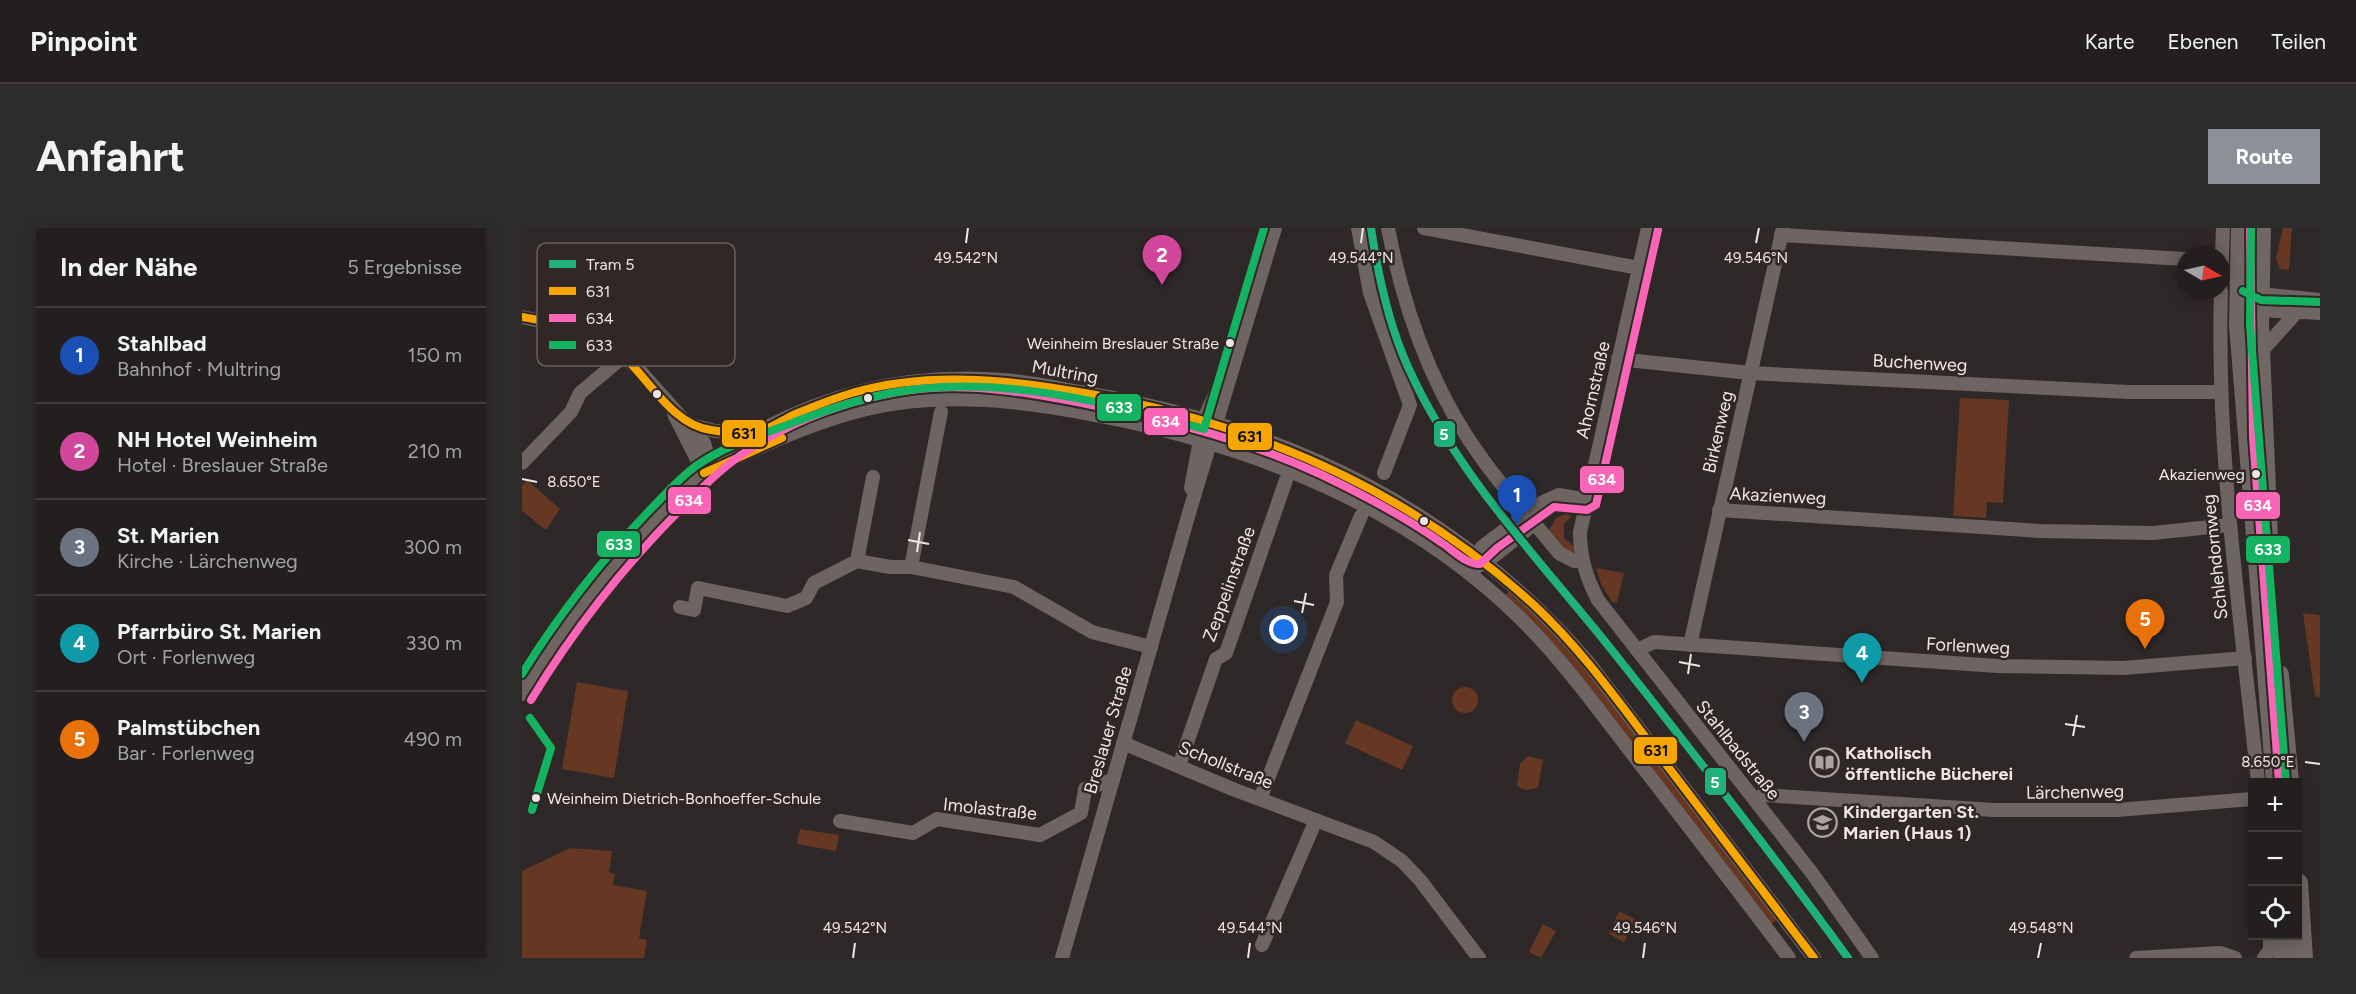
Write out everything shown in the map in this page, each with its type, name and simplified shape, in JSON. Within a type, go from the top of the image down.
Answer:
[{"type":"main road","points":[[2241,228],[2239,301],[2245,427],[2276,778]]},
{"type":"main road","points":[[2261,228],[2259,302],[2266,518],[2289,778]]},
{"type":"main road","points":[[2239,301],[2259,302]]},
{"type":"main road","points":[[2298,886],[2303,958]]},
{"type":"main road","points":[[2272,955],[2281,940]]},
{"type":"street","name":"Breslauer Straße","points":[[1062,958],[1189,513],[1210,421],[1238,350],[1275,228]]},
{"type":"street","points":[[1358,228],[1370,293],[1410,405],[1384,473]]},
{"type":"street","points":[[1389,228],[1401,291],[1427,363],[1451,411],[1482,460],[1564,558],[1582,561]]},
{"type":"street","points":[[1424,228],[1639,268]]},
{"type":"street","name":"Ahornstraße","points":[[1582,561],[1580,532],[1648,228]]},
{"type":"street","points":[[2222,246],[2223,228]]},
{"type":"street","points":[[1782,232],[2176,258]]},
{"type":"street","name":"Birkenweg","points":[[1690,645],[1782,232]]},
{"type":"street","name":"Schlehdornweg","points":[[2221,300],[2220,392],[2230,525],[2257,778]]},
{"type":"street","points":[[2259,302],[2320,300]]},
{"type":"street","points":[[2259,302],[2295,314],[2320,314]]},
{"type":"street","points":[[2260,353],[2295,314]]},
{"type":"street","points":[[522,317],[537,320]]},
{"type":"street","name":"Buchenweg","points":[[1618,359],[1750,374],[2129,392],[2220,392]]},
{"type":"street","points":[[522,463],[527,450],[571,412],[580,393],[612,366]]},
{"type":"street","points":[[633,366],[671,409],[688,424],[708,451],[706,472]]},
{"type":"street","name":"Multring","points":[[522,694],[552,644],[619,556],[706,472],[736,446],[756,433],[817,406],[890,383],[938,379],[1007,380],[1110,398],[1210,421],[1320,461],[1377,488],[1551,620],[1588,662],[1811,958]]},
{"type":"street","name":"Multring","points":[[706,472],[828,421],[894,403],[944,399],[999,399],[1108,418],[1205,440],[1284,467],[1343,493],[1444,555],[1478,564],[1522,620],[1572,674],[1789,958]]},
{"type":"street","points":[[671,409],[706,472]]},
{"type":"street","points":[[911,567],[940,412]]},
{"type":"street","points":[[688,424],[715,431],[756,433]]},
{"type":"street","points":[[857,561],[873,477]]},
{"type":"street","name":"Zeppelinstraße","points":[[1179,766],[1216,659],[1226,653],[1286,480]]},
{"type":"street","points":[[1478,564],[1490,540],[1531,518],[1550,497],[1559,495],[1587,500]]},
{"type":"street","name":"Akazienweg","points":[[1719,510],[2040,531],[2153,532],[2230,525]]},
{"type":"street","points":[[1260,799],[1337,602],[1336,575],[1361,516]]},
{"type":"street","points":[[680,608],[694,610],[698,588],[787,606],[806,598],[814,583],[857,561],[890,567],[911,567],[1014,587],[1092,632],[1151,646]]},
{"type":"street","name":"Stahlbadstraße","points":[[1582,561],[1598,600],[1756,800],[1872,958]]},
{"type":"street","name":"Forlenweg","points":[[1637,650],[1654,642],[1997,666],[2124,668],[2245,658]]},
{"type":"street","name":"Schollstraße","points":[[1124,743],[1260,799],[1374,842],[1402,861],[1420,880],[1479,958]]},
{"type":"street","name":"Imolastraße","points":[[840,821],[913,834],[938,819],[1040,835],[1081,813],[1085,789],[1113,780]]},
{"type":"street","name":"Lärchenweg","points":[[1756,800],[1763,795],[1994,810],[2117,810],[2248,798]]},
{"type":"street","points":[[1262,945],[1316,820]]},
{"type":"street","points":[[2270,940],[2272,955]]},
{"type":"street","points":[[2136,958],[2220,952],[2235,958]]},
{"type":"shaded area","points":[[2283,228],[2292,228],[2289,270],[2280,269],[2276,259]]},
{"type":"shaded area","points":[[1960,398],[2009,400],[2003,503],[1987,502],[1986,518],[1953,516]]},
{"type":"shaded area","points":[[1241,443],[1374,494],[1446,539],[1444,542],[1372,497],[1240,446]]},
{"type":"shaded area","points":[[527,480],[560,509],[546,530],[522,511],[522,486]]},
{"type":"shaded area","points":[[1566,514],[1571,516],[1564,524],[1564,538],[1576,548],[1570,556],[1548,532],[1556,518]]},
{"type":"shaded area","points":[[1596,568],[1624,573],[1617,603],[1612,602],[1601,584]]},
{"type":"shaded area","points":[[1511,589],[1579,660],[1778,919],[1771,924],[1573,666],[1505,596]]},
{"type":"shaded area","points":[[2303,613],[2320,615],[2320,697],[2315,696]]},
{"type":"shaded area","points":[[577,682],[628,691],[614,778],[562,769]]},
{"type":"shaded area","points":[[1465,687],[1474,691],[1478,700],[1474,709],[1465,713],[1456,709],[1452,700],[1456,691]]},
{"type":"shaded area","points":[[1356,720],[1413,746],[1402,770],[1345,743]]},
{"type":"shaded area","points":[[1528,756],[1543,760],[1538,787],[1527,790],[1517,785],[1520,764]]},
{"type":"shaded area","points":[[800,829],[839,835],[836,851],[797,844]]},
{"type":"shaded area","points":[[570,848],[612,851],[609,872],[615,874],[613,885],[647,891],[639,938],[647,940],[644,958],[522,958],[522,871]]},
{"type":"shaded area","points":[[1619,911],[1635,919],[1624,942],[1609,934]]},
{"type":"shaded area","points":[[1543,924],[1556,931],[1541,958],[1529,952]]},
{"type":"tram line","name":"5","points":[[1371,228],[1385,299],[1401,350],[1428,406],[1450,444],[1500,514],[1672,726],[1848,958]]},
{"type":"transit line","name":"633","points":[[522,674],[550,631],[596,570],[683,477],[706,459],[728,448],[812,416],[891,393],[969,386],[1009,388],[1088,400],[1204,429],[1264,228]]},
{"type":"transit line","name":"634","points":[[2250,228],[2253,437],[2279,778]]},
{"type":"transit line","name":"633","points":[[2251,228],[2250,325],[2286,778]]},
{"type":"transit line","name":"634","points":[[531,700],[581,625],[618,578],[658,533],[724,468],[761,442],[803,420],[849,403],[895,392],[963,387],[1007,391],[1052,397],[1125,412],[1210,433],[1293,462],[1351,489],[1413,524],[1465,560],[1480,564],[1497,548],[1554,507],[1587,510],[1596,505],[1658,230]]},
{"type":"transit line","name":"633","points":[[2243,291],[2261,300],[2320,302]]},
{"type":"transit line","name":"631","points":[[522,317],[537,320]]},
{"type":"transit line","name":"631","points":[[633,366],[669,407],[682,418],[696,426],[711,430],[740,434],[758,432],[830,400],[898,383],[961,379],[995,381],[1117,399],[1175,413],[1287,450],[1341,474],[1392,501],[1442,532],[1490,567],[1552,623],[1613,694],[1814,958]]},
{"type":"transit line","name":"631","points":[[704,473],[782,438]]},
{"type":"transit line","name":"633","points":[[530,718],[551,748],[532,810]]},
{"type":"place","name":"NH Hotel Weinheim","points":[[1162,285]]},
{"type":"place","name":"Weinheim Breslauer Straße","points":[[1230,343]]},
{"type":"place","name":"Akazienweg","points":[[2256,474]]},
{"type":"place","name":"Stahlbad","points":[[1517,525]]},
{"type":"place","name":"Palmstübchen","points":[[2145,649]]},
{"type":"place","name":"Pfarrbüro St. Marien","points":[[1862,683]]},
{"type":"place","name":"St. Marien","points":[[1804,742]]},
{"type":"place","name":"Katholisch öffentliche Bücherei","points":[[1824,763]]},
{"type":"place","name":"Weinheim Dietrich-Bonhoeffer-Schule","points":[[536,798]]},
{"type":"place","name":"Kindergarten St. Marien (Haus 1)","points":[[1822,822]]}]
